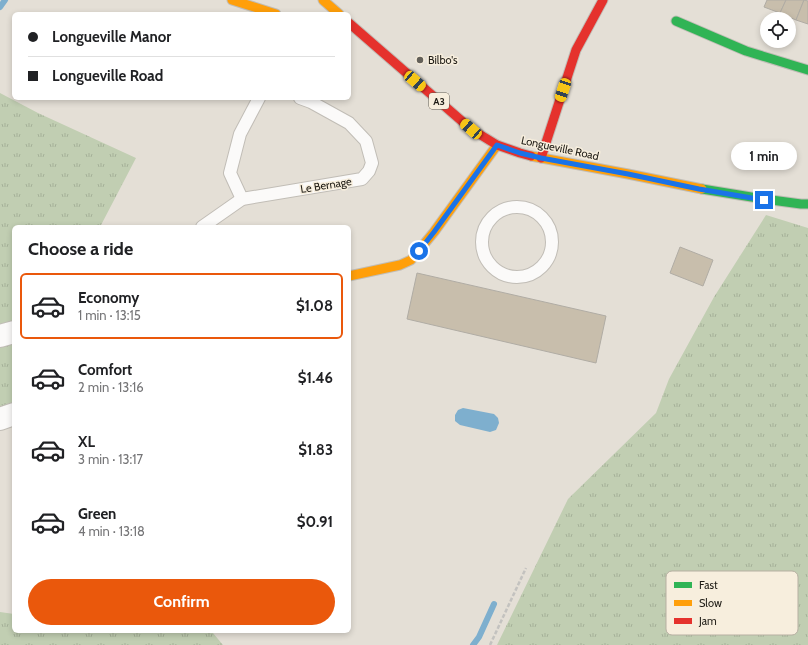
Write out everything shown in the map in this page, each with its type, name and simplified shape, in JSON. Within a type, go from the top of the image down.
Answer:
[{"type":"main road","points":[[232,0],[270,12]]},
{"type":"main road","points":[[323,0],[337,12]]},
{"type":"main road","points":[[541,158],[576,50],[603,0]]},
{"type":"main road","points":[[676,21],[746,51],[808,70]]},
{"type":"main road","name":"Longueville Road","points":[[352,29],[471,129],[497,145],[541,158],[699,189],[806,206]]},
{"type":"main road","points":[[351,276],[400,265],[411,260],[434,232],[497,145]]},
{"type":"street","points":[[0,336],[12,333]]},
{"type":"street","points":[[0,418],[12,415]]},
{"type":"lane","points":[[242,199],[230,173],[240,134],[258,100]]},
{"type":"lane","name":"Le Bernage","points":[[205,225],[242,199],[362,179],[369,171],[372,163],[366,141],[349,123],[306,100]]},
{"type":"lane","points":[[514,206],[525,207],[536,212],[545,219],[553,239],[552,252],[548,259],[536,272],[520,277],[508,276],[494,268],[486,259],[483,253],[482,234],[491,218],[502,210],[514,206]]},
{"type":"path","points":[[490,645],[526,568]]},
{"type":"green space","points":[[0,93],[38,113],[136,158],[101,225],[12,225],[12,323],[0,326]]},
{"type":"green space","points":[[766,215],[808,228],[808,645],[497,645],[568,499],[656,413],[669,379],[714,297]]},
{"type":"green space","points":[[12,343],[12,404],[0,409],[0,346]]},
{"type":"green space","points":[[0,612],[12,614],[12,633],[213,633],[223,645],[0,645]]},
{"type":"water","points":[[463,408],[494,414],[498,418],[499,423],[496,430],[490,432],[460,425],[455,421],[455,415],[458,410]]},
{"type":"building","points":[[767,0],[786,0],[780,12],[764,7]]},
{"type":"building","points":[[786,0],[804,0],[796,20],[796,12],[780,12]]},
{"type":"building","points":[[804,0],[808,1],[808,24],[796,20]]},
{"type":"building","points":[[680,247],[713,260],[703,286],[670,273]]},
{"type":"building","points":[[417,273],[606,316],[596,363],[407,319]]},
{"type":"waterway","points":[[0,7],[5,0]]},
{"type":"waterway","points":[[473,645],[479,637],[494,604]]},
{"type":"traffic: fast","points":[[676,21],[746,51],[808,70]]},
{"type":"traffic: fast","points":[[702,189],[764,199],[808,204]]},
{"type":"traffic: slow","points":[[232,0],[270,12]]},
{"type":"traffic: slow","points":[[323,0],[337,12]]},
{"type":"traffic: slow","points":[[351,276],[400,265],[411,260],[434,232],[497,145]]},
{"type":"traffic: slow","points":[[531,156],[702,189]]},
{"type":"traffic: jam","points":[[541,158],[576,50],[603,0]]},
{"type":"traffic: jam","points":[[351,25],[471,129],[497,145],[531,156]]},
{"type":"place","name":"Bilbo's","points":[[420,60]]},
{"type":"route","points":[[419,251],[497,145],[541,158],[699,189],[764,200]]}]
